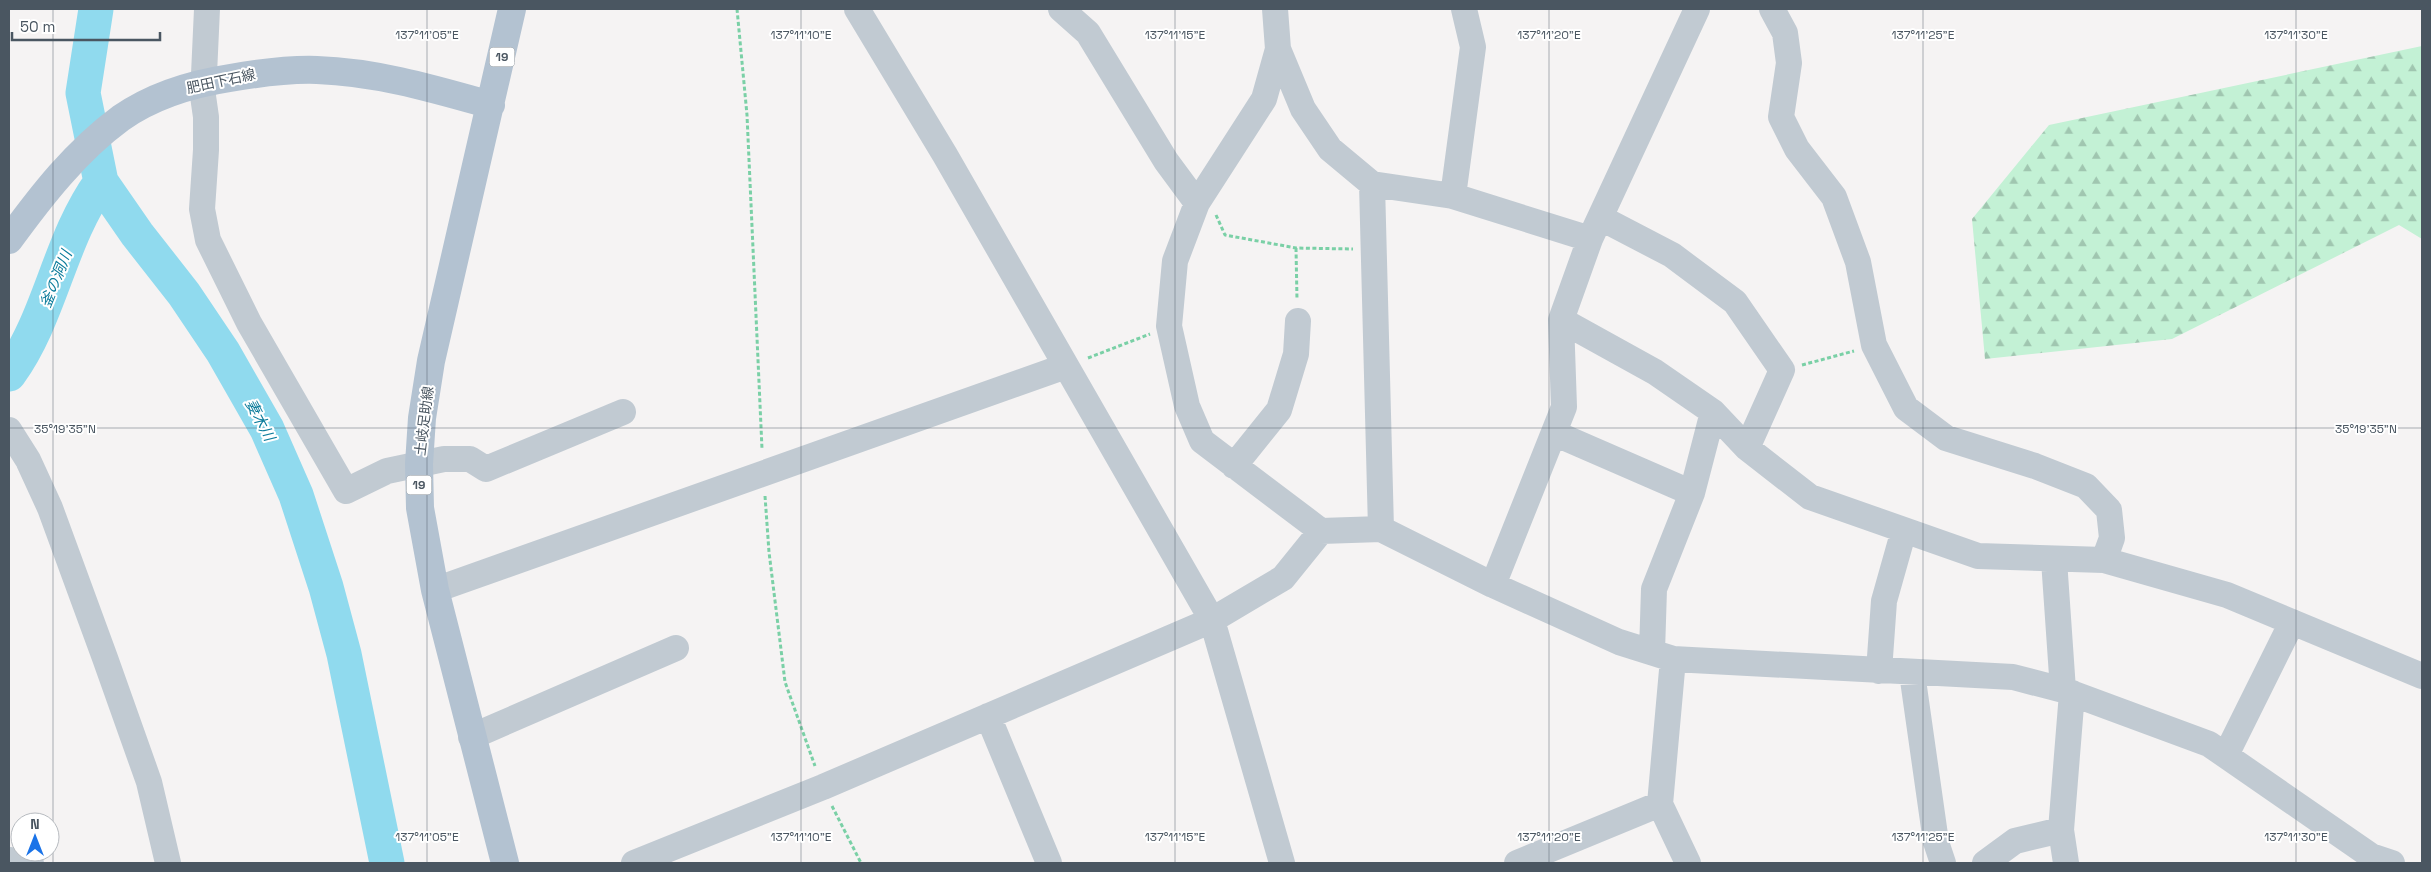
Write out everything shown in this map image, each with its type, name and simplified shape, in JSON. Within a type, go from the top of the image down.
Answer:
[{"type":"main road","name":"土岐足助線","points":[[505,863],[471,737],[435,590],[420,508],[419,464],[422,418],[431,361],[512,9]]},
{"type":"main road","name":"肥田下石線","points":[[9,240],[66,167],[121,119],[159,96],[202,82],[266,72],[316,70],[365,75],[412,83],[491,105]]},
{"type":"street","points":[[207,9],[202,82],[206,134],[202,210],[208,240],[249,324],[346,491],[387,471],[444,460],[470,459],[486,469],[623,412]]},
{"type":"street","points":[[857,9],[944,155],[1212,620],[1282,863]]},
{"type":"street","points":[[1061,9],[1088,33],[1166,161],[1196,203]]},
{"type":"street","points":[[1275,9],[1278,49],[1303,109],[1330,149],[1372,184],[1453,196],[1596,228],[1672,255],[1735,302],[1782,370],[1747,448]]},
{"type":"street","points":[[1453,196],[1473,47],[1464,9]]},
{"type":"street","points":[[1493,585],[1564,407],[1561,320],[1596,228],[1697,9]]},
{"type":"street","points":[[1772,9],[1785,33],[1789,63],[1781,118],[1797,149],[1834,197],[1858,262],[1874,346],[1906,408],[1946,438],[2035,466],[2086,486],[2110,510],[2112,538],[2104,560]]},
{"type":"street","points":[[1278,49],[1264,99],[1196,203],[1175,261],[1169,326],[1187,406],[1202,441],[1321,531],[1381,529],[1493,585],[1619,642],[1662,655],[1879,671],[2013,677],[2068,692],[2209,744],[2371,856],[2392,863]]},
{"type":"street","points":[[1372,184],[1381,529]]},
{"type":"street","points":[[1561,320],[1655,372],[1713,412],[1747,448],[1810,497],[1978,556],[2054,560],[2104,560],[2227,596],[2422,676]]},
{"type":"street","points":[[1234,466],[1279,410],[1296,354],[1298,322]]},
{"type":"street","points":[[435,590],[764,475],[1066,366]]},
{"type":"street","points":[[1688,863],[1660,804],[1662,655],[1654,589],[1692,493],[1713,412]]},
{"type":"street","points":[[9,430],[28,460],[50,508],[102,649],[149,782],[168,863]]},
{"type":"street","points":[[1554,433],[1692,493]]},
{"type":"street","points":[[1879,671],[1884,601],[1904,530]]},
{"type":"street","points":[[634,863],[823,787],[1212,620],[1283,578],[1321,531]]},
{"type":"street","points":[[2054,560],[2068,692],[2061,830],[2066,863]]},
{"type":"street","points":[[2226,755],[2292,622]]},
{"type":"street","points":[[471,737],[676,648]]},
{"type":"street","points":[[1912,673],[1936,842],[1943,863]]},
{"type":"street","points":[[988,716],[1049,863]]},
{"type":"street","points":[[1517,863],[1660,804]]},
{"type":"street","points":[[1985,863],[2015,840],[2061,830]]},
{"type":"street","points":[[9,860],[31,863]]},
{"type":"path","points":[[737,9],[747,115],[769,552],[785,682],[823,787],[861,863]]},
{"type":"path","points":[[1196,203],[1215,213],[1225,235],[1296,248],[1361,249]]},
{"type":"path","points":[[1296,248],[1298,322]]},
{"type":"path","points":[[1066,366],[1169,326]]},
{"type":"path","points":[[1782,370],[1874,346]]},
{"type":"green space","points":[[2422,46],[2422,239],[2399,225],[2172,339],[1985,359],[1972,219],[2049,125]]},
{"type":"waterway","name":"妻木川","points":[[96,9],[83,93],[101,182],[137,234],[184,294],[223,352],[267,429],[296,495],[326,587],[344,654],[387,863]]},
{"type":"waterway","name":"釜の洞川","points":[[9,374],[35,328],[75,228],[101,182]]}]
